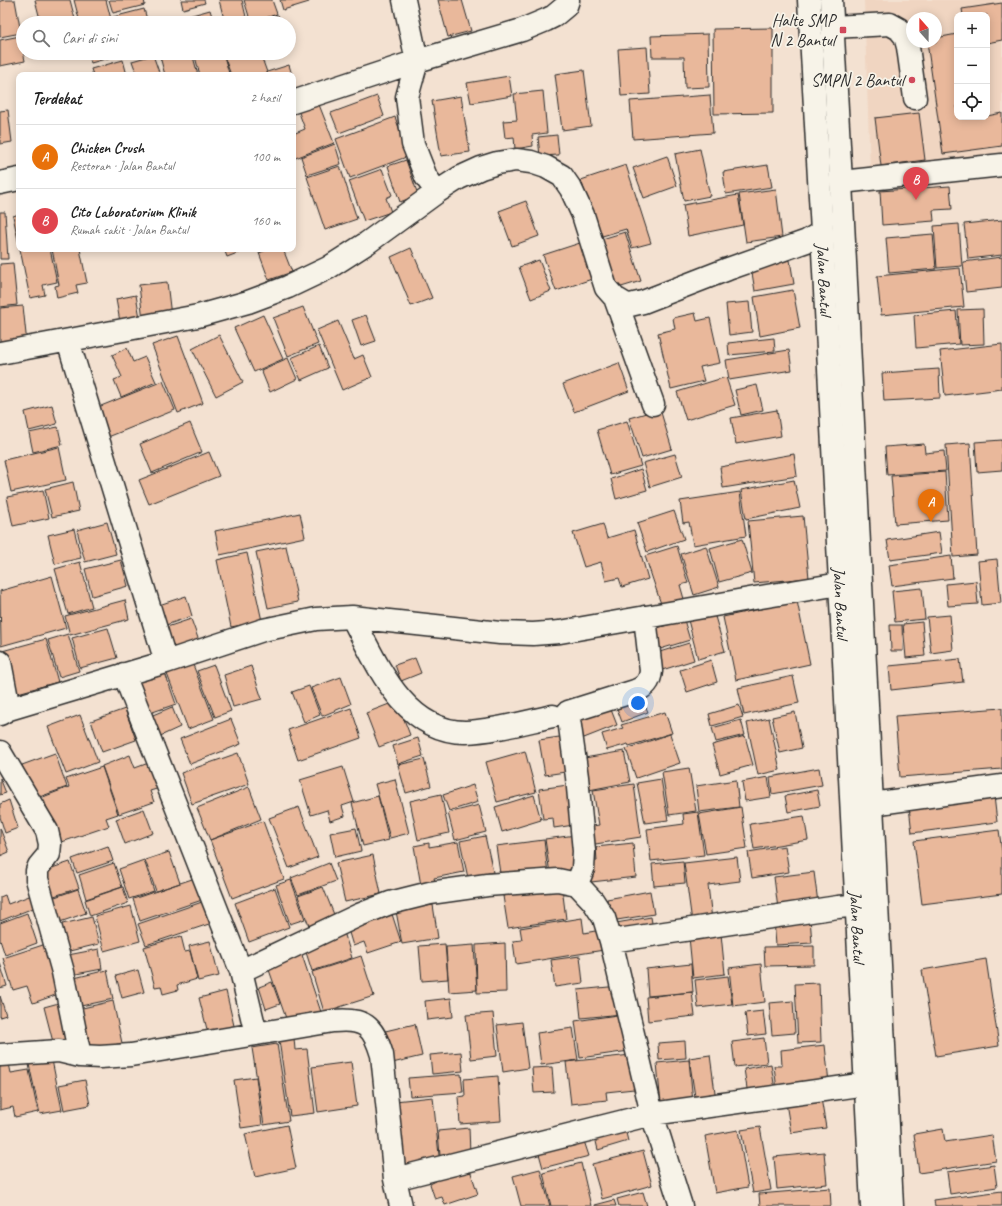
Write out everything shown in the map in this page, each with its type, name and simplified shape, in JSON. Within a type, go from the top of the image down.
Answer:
[{"type":"street","points":[[404,0],[417,61],[408,97],[413,144],[426,177],[437,192]]},
{"type":"street","points":[[296,101],[417,61],[536,25],[560,11],[566,6],[568,0]]},
{"type":"street","name":"Jalan Bantul","points":[[810,0],[840,584],[892,1206]]},
{"type":"street","name":"Jalan Bantul","points":[[831,0],[872,804],[867,905],[866,1084],[872,1206]]},
{"type":"street","points":[[833,27],[890,24],[899,29],[905,36],[908,47],[915,98]]},
{"type":"street","points":[[0,353],[68,342],[198,316],[248,302],[288,287],[328,268],[361,247],[437,192],[469,173],[497,163],[516,160],[530,162],[552,170],[562,176],[571,189],[582,215],[606,288],[615,298],[625,304],[630,305],[643,302],[728,269],[807,241],[822,232]]},
{"type":"street","points":[[841,182],[1002,165]]},
{"type":"street","points":[[0,183],[16,180]]},
{"type":"street","points":[[615,298],[653,404]]},
{"type":"street","points":[[68,342],[166,662]]},
{"type":"street","points":[[0,662],[5,711],[166,662],[263,630],[316,619],[352,617],[500,633],[533,634],[560,632],[840,584]]},
{"type":"street","points":[[352,617],[387,682],[404,703],[424,720],[438,727],[465,732],[553,716]]},
{"type":"street","points":[[577,884],[583,869],[584,851],[577,777],[568,712],[635,691],[647,684],[652,671],[645,617]]},
{"type":"street","points":[[124,674],[241,971],[256,1034]]},
{"type":"street","points":[[0,752],[47,831],[50,844],[49,854],[39,866],[37,879],[63,972],[80,1056]]},
{"type":"street","points":[[872,804],[1002,786]]},
{"type":"street","points":[[241,971],[359,915],[390,903],[430,894],[487,885],[558,880],[577,884],[593,901],[604,918],[611,941],[652,1114],[681,1206]]},
{"type":"street","points":[[611,941],[838,907],[867,905]]},
{"type":"street","points":[[0,1055],[59,1051],[80,1056],[100,1057],[132,1055],[333,1021],[352,1020],[358,1022],[373,1033],[382,1055],[395,1179],[401,1206]]},
{"type":"street","points":[[395,1179],[652,1114],[866,1084]]},
{"type":"shaded area","name":"SMPN 2 Bantul","points":[[864,0],[1002,0],[1002,152],[870,169]]},
{"type":"building","points":[[15,0],[18,16],[16,16],[16,34],[0,37],[0,1]]},
{"type":"building","points":[[35,0],[70,0],[74,16],[39,16]]},
{"type":"building","points":[[74,0],[106,0],[110,16],[78,16]]},
{"type":"building","points":[[109,0],[144,0],[145,5],[113,13]]},
{"type":"building","points":[[181,0],[204,0],[205,3],[183,9]]},
{"type":"building","points":[[219,0],[242,0],[246,16],[223,16]]},
{"type":"building","points":[[244,0],[272,0],[277,14],[271,16],[249,16]]},
{"type":"building","points":[[280,0],[309,0],[309,2],[283,10]]},
{"type":"building","points":[[438,0],[462,0],[471,31],[448,37]]},
{"type":"building","points":[[1002,3],[1002,40],[990,42],[990,12],[962,12],[962,9]]},
{"type":"building","points":[[144,9],[146,16],[117,16]]},
{"type":"building","points":[[210,10],[212,16],[189,16]]},
{"type":"building","points":[[773,28],[773,113],[714,114],[713,29]]},
{"type":"building","points":[[708,34],[709,87],[685,88],[684,57],[652,57],[651,36]]},
{"type":"building","points":[[954,35],[954,120],[990,120],[990,115],[1002,113],[1002,146],[943,154],[928,48],[942,48],[942,37]]},
{"type":"building","points":[[16,37],[16,60],[25,61],[0,66],[0,40]]},
{"type":"building","points":[[647,47],[650,94],[621,96],[618,49]]},
{"type":"building","points":[[90,60],[102,60],[91,63]]},
{"type":"building","points":[[123,60],[126,72],[92,72],[91,69]]},
{"type":"building","points":[[155,60],[159,72],[136,72],[132,61]]},
{"type":"building","points":[[161,60],[194,60],[197,72],[164,72]]},
{"type":"building","points":[[196,60],[225,60],[229,72],[199,72]]},
{"type":"building","points":[[225,60],[263,60],[267,72],[230,72]]},
{"type":"building","points":[[289,65],[291,72],[267,72]]},
{"type":"building","points":[[584,70],[591,126],[562,130],[555,74]]},
{"type":"building","points":[[509,76],[512,96],[471,103],[467,83]]},
{"type":"building","points":[[543,91],[547,133],[532,135],[533,146],[515,149],[514,137],[505,138],[503,121],[517,120],[514,94]]},
{"type":"building","points":[[710,95],[713,133],[633,139],[630,101]]},
{"type":"building","points":[[377,96],[384,116],[339,133],[331,113]]},
{"type":"building","points":[[461,96],[470,152],[441,156],[432,101]]},
{"type":"building","points":[[318,102],[334,143],[296,158],[296,133],[305,129],[298,110]]},
{"type":"building","points":[[8,110],[12,142],[0,144],[0,111]]},
{"type":"building","points":[[919,113],[925,160],[881,166],[875,118]]},
{"type":"building","points":[[395,117],[409,156],[350,178],[336,139]]},
{"type":"building","points":[[557,135],[559,155],[540,156],[538,137]]},
{"type":"building","points":[[335,144],[341,164],[307,175],[301,157]]},
{"type":"building","points":[[700,149],[710,196],[684,201],[675,154]]},
{"type":"building","points":[[667,156],[677,186],[644,198],[633,168]]},
{"type":"building","points":[[406,160],[418,195],[400,202],[388,166]]},
{"type":"building","points":[[626,165],[651,243],[632,248],[626,229],[599,237],[581,180]]},
{"type":"building","points":[[768,165],[772,187],[726,194],[723,172]]},
{"type":"building","points":[[340,166],[357,219],[325,230],[307,177]]},
{"type":"building","points":[[382,169],[392,195],[386,198],[391,212],[364,221],[349,181]]},
{"type":"building","points":[[950,186],[952,209],[933,210],[934,221],[882,225],[880,191]]},
{"type":"building","points":[[776,189],[782,237],[746,242],[739,194]]},
{"type":"building","points":[[738,195],[743,225],[688,236],[683,205]]},
{"type":"building","points":[[526,201],[539,236],[512,246],[499,211]]},
{"type":"building","points":[[0,212],[5,212],[8,259],[0,259]]},
{"type":"building","points":[[16,215],[16,230],[13,216]]},
{"type":"building","points":[[1002,220],[1002,255],[968,259],[964,224]]},
{"type":"building","points":[[959,224],[962,266],[937,268],[934,226]]},
{"type":"building","points":[[625,232],[641,281],[618,288],[602,239]]},
{"type":"building","points":[[933,234],[936,269],[889,273],[886,238]]},
{"type":"building","points":[[580,243],[592,279],[556,291],[543,255]]},
{"type":"building","points":[[411,248],[432,298],[411,306],[391,257]]},
{"type":"building","points":[[21,252],[51,252],[57,282],[43,285],[45,295],[30,298]]},
{"type":"building","points":[[53,252],[81,252],[87,283],[76,285],[78,293],[57,298],[55,286],[59,285]]},
{"type":"building","points":[[225,252],[240,252],[227,257]]},
{"type":"building","points":[[284,252],[292,272],[269,280],[259,253]]},
{"type":"building","points":[[1002,257],[1002,288],[966,292],[963,262]]},
{"type":"building","points":[[539,260],[551,291],[531,299],[519,267]]},
{"type":"building","points":[[790,260],[794,284],[755,291],[751,267]]},
{"type":"building","points":[[13,263],[17,305],[0,307],[0,264]]},
{"type":"building","points":[[960,268],[964,307],[881,315],[877,276]]},
{"type":"building","points":[[167,282],[171,316],[143,320],[139,285]]},
{"type":"building","points":[[793,290],[800,328],[760,336],[754,297]]},
{"type":"building","points":[[136,295],[140,318],[120,322],[116,299]]},
{"type":"building","points":[[749,302],[752,332],[729,335],[726,304]]},
{"type":"building","points":[[23,306],[27,344],[0,347],[0,308]]},
{"type":"building","points":[[303,307],[318,344],[288,356],[273,318]]},
{"type":"building","points":[[983,309],[984,344],[960,345],[958,310]]},
{"type":"building","points":[[956,311],[959,344],[916,348],[914,315]]},
{"type":"building","points":[[695,313],[697,321],[710,318],[720,363],[700,367],[704,381],[671,389],[658,333],[675,329],[673,318]]},
{"type":"building","points":[[263,315],[283,359],[254,372],[234,328]]},
{"type":"building","points":[[366,315],[376,341],[361,346],[352,320]]},
{"type":"building","points":[[338,321],[354,359],[363,355],[372,377],[342,390],[317,330]]},
{"type":"building","points":[[219,335],[243,382],[216,396],[192,349]]},
{"type":"building","points":[[178,336],[203,403],[178,413],[152,345]]},
{"type":"building","points":[[774,338],[775,351],[729,355],[728,343]]},
{"type":"building","points":[[1002,344],[1002,389],[945,396],[940,351]]},
{"type":"building","points":[[319,346],[328,368],[301,380],[291,358]]},
{"type":"building","points":[[127,348],[133,362],[145,357],[156,382],[121,397],[114,380],[122,377],[112,355]]},
{"type":"building","points":[[789,350],[792,370],[729,380],[726,360]]},
{"type":"building","points":[[288,358],[297,379],[270,392],[261,370]]},
{"type":"building","points":[[619,363],[629,391],[574,412],[563,384]]},
{"type":"building","points":[[939,369],[940,398],[884,401],[882,373]]},
{"type":"building","points":[[726,377],[735,405],[686,420],[677,392]]},
{"type":"building","points":[[163,381],[175,410],[108,437],[96,408]]},
{"type":"building","points":[[757,385],[763,410],[741,415],[735,390]]},
{"type":"building","points":[[52,405],[57,424],[29,431],[25,412]]},
{"type":"building","points":[[660,409],[672,449],[642,458],[629,418]]},
{"type":"building","points":[[777,410],[781,436],[736,444],[731,418]]},
{"type":"building","points":[[627,421],[641,466],[610,475],[597,430]]},
{"type":"building","points":[[190,423],[202,452],[152,473],[140,444]]},
{"type":"building","points":[[58,427],[62,445],[33,452],[29,433]]},
{"type":"building","points":[[1002,440],[1002,470],[977,472],[975,442]]},
{"type":"building","points":[[970,443],[977,555],[953,557],[946,445]]},
{"type":"building","points":[[924,444],[925,453],[944,451],[946,471],[887,475],[885,447]]},
{"type":"building","points":[[59,447],[66,480],[11,492],[4,460]]},
{"type":"building","points":[[209,452],[219,476],[149,504],[139,480]]},
{"type":"building","points":[[675,454],[682,477],[650,487],[643,463]]},
{"type":"building","points":[[794,454],[797,476],[723,488],[720,467]]},
{"type":"building","points":[[641,469],[647,490],[616,499],[611,479]]},
{"type":"building","points":[[945,472],[948,520],[895,524],[891,476]]},
{"type":"building","points":[[794,480],[800,508],[746,519],[741,490]]},
{"type":"building","points":[[73,482],[79,511],[52,517],[45,489]]},
{"type":"building","points":[[43,490],[49,518],[13,526],[7,497]]},
{"type":"building","points":[[740,492],[746,536],[693,545],[689,522],[683,523],[680,501]]},
{"type":"building","points":[[674,511],[684,539],[647,552],[637,523]]},
{"type":"building","points":[[300,513],[305,537],[220,555],[215,531]]},
{"type":"building","points":[[803,516],[809,578],[754,583],[748,521]]},
{"type":"building","points":[[107,522],[116,554],[85,562],[77,530]]},
{"type":"building","points":[[603,524],[607,538],[634,530],[648,579],[622,587],[619,578],[606,581],[601,562],[584,567],[573,533]]},
{"type":"building","points":[[74,529],[81,558],[55,564],[48,535]]},
{"type":"building","points":[[939,532],[942,553],[890,560],[887,540]]},
{"type":"building","points":[[742,539],[752,573],[719,582],[710,548]]},
{"type":"building","points":[[286,546],[298,602],[268,608],[256,552]]},
{"type":"building","points":[[677,546],[688,583],[680,585],[684,599],[662,607],[645,556]]},
{"type":"building","points":[[706,546],[719,587],[694,595],[681,554]]},
{"type":"building","points":[[247,553],[262,621],[231,627],[217,560]]},
{"type":"building","points":[[951,556],[953,578],[892,586],[889,565]]},
{"type":"building","points":[[997,559],[1001,603],[982,605],[978,561]]},
{"type":"building","points":[[121,560],[128,586],[92,596],[85,569]]},
{"type":"building","points":[[80,562],[92,607],[68,614],[55,569]]},
{"type":"building","points":[[52,576],[66,628],[1,646],[0,591]]},
{"type":"building","points":[[976,581],[978,604],[948,606],[946,584]]},
{"type":"building","points":[[922,588],[925,619],[895,622],[892,591]]},
{"type":"building","points":[[186,596],[192,616],[166,625],[159,605]]},
{"type":"building","points":[[125,600],[129,619],[70,635],[65,616]]},
{"type":"building","points":[[797,601],[810,664],[736,680],[723,617]]},
{"type":"building","points":[[714,613],[725,651],[698,659],[688,620]]},
{"type":"building","points":[[950,615],[953,650],[931,653],[927,617]]},
{"type":"building","points":[[191,619],[199,641],[171,650],[164,628]]},
{"type":"building","points":[[684,620],[690,640],[657,650],[651,630]]},
{"type":"building","points":[[922,622],[925,656],[906,658],[903,624]]},
{"type":"building","points":[[890,625],[902,625],[903,651],[891,651]]},
{"type":"building","points":[[108,628],[117,658],[80,668],[72,638]]},
{"type":"building","points":[[68,634],[79,671],[59,677],[48,640]]},
{"type":"building","points":[[46,639],[58,682],[14,694],[2,651]]},
{"type":"building","points":[[689,643],[694,660],[659,671],[653,654]]},
{"type":"building","points":[[190,657],[214,719],[188,729],[164,666]]},
{"type":"building","points":[[415,658],[421,673],[401,681],[395,665]]},
{"type":"building","points":[[960,659],[963,682],[891,690],[889,666]]},
{"type":"building","points":[[711,660],[717,682],[687,692],[680,670]]},
{"type":"building","points":[[214,665],[231,711],[215,717],[197,671]]},
{"type":"building","points":[[251,666],[262,699],[233,707],[224,675]]},
{"type":"building","points":[[164,670],[176,704],[147,714],[136,680]]},
{"type":"building","points":[[793,676],[799,703],[744,715],[738,688]]},
{"type":"building","points":[[341,677],[351,704],[322,716],[311,688]]},
{"type":"building","points":[[309,686],[320,715],[304,722],[292,692]]},
{"type":"building","points":[[640,693],[648,712],[622,722],[615,703]]},
{"type":"building","points":[[397,701],[410,735],[379,747],[366,713]]},
{"type":"building","points":[[739,705],[743,717],[712,726],[709,714]]},
{"type":"building","points":[[172,707],[180,727],[156,738],[148,717]]},
{"type":"building","points":[[610,707],[617,725],[584,738],[577,719]]},
{"type":"building","points":[[351,708],[361,738],[298,760],[288,730]]},
{"type":"building","points":[[1002,708],[1002,769],[900,777],[895,716]]},
{"type":"building","points":[[125,709],[136,740],[102,752],[91,721]]},
{"type":"building","points":[[665,712],[672,733],[629,746],[628,744],[607,750],[602,734],[623,728],[621,725]]},
{"type":"building","points":[[795,712],[802,748],[780,753],[772,717]]},
{"type":"building","points":[[80,715],[98,762],[66,774],[48,727]]},
{"type":"building","points":[[769,718],[780,770],[758,775],[747,723]]},
{"type":"building","points":[[231,719],[241,744],[190,764],[180,739]]},
{"type":"building","points":[[741,720],[745,735],[716,742],[712,728]]},
{"type":"building","points":[[670,734],[680,763],[636,778],[626,749]]},
{"type":"building","points":[[566,736],[572,771],[545,775],[539,740]]},
{"type":"building","points":[[745,736],[753,765],[720,774],[712,745]]},
{"type":"building","points":[[418,738],[423,756],[398,764],[393,746]]},
{"type":"building","points":[[525,751],[536,792],[497,802],[486,762]]},
{"type":"building","points":[[624,751],[630,782],[584,791],[579,759]]},
{"type":"building","points":[[55,753],[67,787],[34,799],[22,765]]},
{"type":"building","points":[[238,753],[249,784],[192,804],[181,773]]},
{"type":"building","points":[[130,755],[135,768],[154,761],[163,787],[150,791],[154,802],[119,814],[102,766]]},
{"type":"building","points":[[424,759],[431,786],[406,793],[398,765]]},
{"type":"building","points":[[102,767],[118,814],[106,818],[109,826],[59,843],[43,797],[69,787],[66,779]]},
{"type":"building","points":[[343,767],[354,802],[342,806],[345,816],[330,821],[327,810],[311,815],[300,780]]},
{"type":"building","points":[[689,768],[696,811],[669,815],[662,772]]},
{"type":"building","points":[[819,768],[822,785],[772,794],[770,777]]},
{"type":"building","points":[[768,777],[771,797],[745,801],[742,782]]},
{"type":"building","points":[[0,778],[6,793],[0,795]]},
{"type":"building","points":[[395,779],[409,833],[390,838],[375,784]]},
{"type":"building","points":[[661,779],[668,820],[645,823],[637,783]]},
{"type":"building","points":[[736,780],[739,807],[699,812],[696,786]]},
{"type":"building","points":[[634,784],[641,837],[589,845],[586,827],[599,825],[593,790]]},
{"type":"building","points":[[473,785],[478,802],[449,811],[443,795]]},
{"type":"building","points":[[568,785],[574,825],[554,828],[553,818],[543,819],[539,789]]},
{"type":"building","points":[[249,787],[261,819],[210,840],[197,808]]},
{"type":"building","points":[[817,790],[820,806],[788,812],[785,796]]},
{"type":"building","points":[[441,794],[449,833],[418,840],[410,801]]},
{"type":"building","points":[[534,795],[541,820],[502,832],[495,807]]},
{"type":"building","points":[[378,796],[389,840],[363,846],[352,803]]},
{"type":"building","points":[[994,796],[997,822],[912,833],[909,807]]},
{"type":"building","points":[[9,800],[18,828],[5,833],[0,817],[0,804]]},
{"type":"building","points":[[479,805],[486,832],[455,840],[448,813]]},
{"type":"building","points":[[299,807],[318,857],[289,868],[269,818]]},
{"type":"building","points":[[741,807],[747,848],[706,854],[699,814]]},
{"type":"building","points":[[144,809],[153,833],[125,844],[116,819]]},
{"type":"building","points":[[698,812],[704,855],[651,861],[647,829],[684,824],[683,814]]},
{"type":"building","points":[[804,816],[808,840],[754,849],[750,824]]},
{"type":"building","points":[[263,821],[284,879],[232,898],[210,840]]},
{"type":"building","points":[[0,828],[9,852],[0,856]]},
{"type":"building","points":[[356,828],[361,851],[335,857],[330,833]]},
{"type":"building","points":[[999,830],[1002,852],[1002,894],[922,904],[914,841]]},
{"type":"building","points":[[576,835],[580,870],[550,874],[545,839]]},
{"type":"building","points":[[485,836],[493,872],[468,878],[460,841]]},
{"type":"building","points":[[544,840],[548,874],[501,880],[496,846]]},
{"type":"building","points":[[458,842],[464,872],[434,878],[437,888],[422,891],[414,846],[429,843],[429,847]]},
{"type":"building","points":[[633,843],[636,877],[591,882],[588,862],[597,861],[596,847]]},
{"type":"building","points":[[108,846],[113,861],[77,873],[72,859]]},
{"type":"building","points":[[785,846],[789,872],[752,878],[748,852]]},
{"type":"building","points":[[169,852],[180,883],[156,891],[145,860]]},
{"type":"building","points":[[373,855],[381,894],[345,902],[336,863]]},
{"type":"building","points":[[737,857],[740,881],[708,885],[712,920],[692,922],[684,863]]},
{"type":"building","points":[[144,860],[154,891],[129,899],[119,869]]},
{"type":"building","points":[[683,861],[685,883],[654,886],[652,864]]},
{"type":"building","points":[[70,862],[79,888],[48,898],[40,872]]},
{"type":"building","points":[[114,863],[122,887],[86,899],[79,875]]},
{"type":"building","points":[[329,863],[336,881],[298,895],[291,878]]},
{"type":"building","points":[[814,872],[818,903],[778,909],[774,877]]},
{"type":"building","points":[[198,877],[205,899],[140,921],[133,899]]},
{"type":"building","points":[[291,880],[305,919],[290,924],[276,885]]},
{"type":"building","points":[[123,887],[128,903],[90,916],[85,900]]},
{"type":"building","points":[[323,887],[335,917],[309,926],[298,896]]},
{"type":"building","points":[[562,887],[566,919],[508,928],[503,896]]},
{"type":"building","points":[[275,888],[289,927],[249,942],[235,903]]},
{"type":"building","points":[[78,889],[86,913],[57,923],[49,899]]},
{"type":"building","points":[[650,891],[654,914],[611,921],[607,899]]},
{"type":"building","points":[[5,895],[8,904],[32,895],[36,907],[0,921],[0,897]]},
{"type":"building","points":[[208,900],[215,922],[146,945],[138,924]]},
{"type":"building","points":[[433,905],[438,938],[402,944],[396,911]]},
{"type":"building","points":[[131,906],[140,941],[104,951],[95,916]]},
{"type":"building","points":[[391,911],[401,942],[368,953],[364,942],[353,946],[347,926]]},
{"type":"building","points":[[27,913],[37,943],[5,955],[0,940],[0,923]]},
{"type":"building","points":[[92,917],[99,944],[61,953],[54,926]]},
{"type":"building","points":[[651,917],[653,929],[618,935],[616,923]]},
{"type":"building","points":[[582,918],[584,933],[601,930],[604,950],[516,964],[513,941],[522,940],[520,928]]},
{"type":"building","points":[[810,918],[812,943],[776,945],[774,920]]},
{"type":"building","points":[[344,932],[352,958],[312,971],[304,946]]},
{"type":"building","points":[[721,934],[725,974],[693,978],[689,937]]},
{"type":"building","points":[[181,936],[185,952],[190,951],[197,979],[177,985],[178,990],[163,994],[161,986],[155,987],[144,947]]},
{"type":"building","points":[[210,941],[219,976],[198,981],[189,946]]},
{"type":"building","points":[[49,943],[64,992],[33,1003],[27,986],[13,990],[3,958]]},
{"type":"building","points":[[505,943],[506,992],[477,993],[476,945]]},
{"type":"building","points":[[445,944],[448,979],[422,981],[419,946]]},
{"type":"building","points":[[474,945],[477,990],[449,992],[446,947]]},
{"type":"building","points":[[814,946],[814,965],[765,966],[764,947]]},
{"type":"building","points":[[99,949],[102,969],[71,975],[68,955]]},
{"type":"building","points":[[302,955],[321,1012],[288,1024],[268,967]]},
{"type":"building","points":[[361,956],[374,996],[324,1012],[312,972]]},
{"type":"building","points":[[580,956],[583,983],[555,987],[551,960]]},
{"type":"building","points":[[986,959],[999,1046],[936,1056],[922,970]]},
{"type":"building","points":[[0,963],[7,986],[0,988]]},
{"type":"building","points":[[691,964],[693,992],[648,996],[646,969]]},
{"type":"building","points":[[761,964],[765,1002],[733,1006],[729,968]]},
{"type":"building","points":[[107,970],[113,999],[72,1008],[66,980]]},
{"type":"building","points":[[138,970],[144,992],[122,998],[116,976]]},
{"type":"building","points":[[728,976],[732,1004],[698,1008],[695,980]]},
{"type":"building","points":[[272,982],[280,1004],[266,1009],[259,987]]},
{"type":"building","points":[[819,983],[821,1042],[798,1043],[795,984]]},
{"type":"building","points":[[619,986],[622,1014],[581,1018],[578,990]]},
{"type":"building","points":[[226,991],[235,1030],[209,1037],[199,998]]},
{"type":"building","points":[[692,992],[695,1016],[648,1021],[646,997]]},
{"type":"building","points":[[0,996],[6,1015],[0,1017]]},
{"type":"building","points":[[451,998],[453,1017],[427,1020],[425,1001]]},
{"type":"building","points":[[66,1001],[75,1037],[53,1042],[44,1007]]},
{"type":"building","points":[[113,1001],[122,1043],[83,1052],[74,1010]]},
{"type":"building","points":[[793,1001],[795,1033],[772,1035],[769,1003]]},
{"type":"building","points":[[763,1011],[766,1034],[748,1036],[745,1013]]},
{"type":"building","points":[[493,1013],[497,1056],[471,1059],[466,1015]]},
{"type":"building","points":[[624,1014],[629,1051],[580,1058],[575,1021]]},
{"type":"building","points":[[522,1022],[528,1068],[503,1072],[497,1025]]},
{"type":"building","points":[[415,1024],[422,1056],[388,1064],[381,1032]]},
{"type":"building","points":[[573,1028],[578,1060],[541,1065],[537,1033]]},
{"type":"building","points":[[294,1038],[295,1050],[307,1049],[315,1113],[290,1116],[279,1040]]},
{"type":"building","points":[[764,1038],[767,1063],[735,1067],[732,1042]]},
{"type":"building","points":[[685,1041],[686,1058],[659,1060],[658,1043]]},
{"type":"building","points":[[277,1044],[289,1121],[264,1125],[252,1048]]},
{"type":"building","points":[[825,1045],[829,1083],[777,1090],[774,1066],[782,1066],[781,1050]]},
{"type":"building","points":[[461,1052],[463,1071],[432,1074],[430,1055]]},
{"type":"building","points":[[51,1055],[62,1110],[40,1114],[28,1060]]},
{"type":"building","points":[[631,1055],[634,1089],[606,1092],[607,1100],[571,1104],[566,1062]]},
{"type":"building","points":[[710,1055],[716,1100],[696,1103],[689,1058]]},
{"type":"building","points":[[8,1059],[11,1073],[29,1070],[38,1112],[15,1117],[13,1107],[0,1110],[0,1060]]},
{"type":"building","points":[[689,1060],[693,1102],[661,1105],[657,1063]]},
{"type":"building","points":[[351,1062],[357,1106],[318,1112],[312,1067]]},
{"type":"building","points":[[771,1064],[775,1090],[748,1095],[744,1069]]},
{"type":"building","points":[[552,1067],[554,1092],[534,1093],[532,1068]]},
{"type":"building","points":[[461,1074],[463,1092],[410,1096],[408,1078]]},
{"type":"building","points":[[498,1076],[501,1121],[460,1124],[458,1097],[465,1096],[464,1079]]},
{"type":"building","points":[[256,1077],[262,1125],[241,1128],[234,1080]]},
{"type":"building","points":[[85,1080],[90,1105],[64,1110],[59,1085]]},
{"type":"building","points":[[820,1092],[826,1128],[791,1133],[785,1097]]},
{"type":"building","points":[[433,1097],[440,1165],[402,1168],[395,1101]]},
{"type":"building","points":[[287,1125],[296,1168],[255,1177],[245,1134]]},
{"type":"building","points":[[624,1125],[628,1141],[598,1150],[594,1133]]},
{"type":"building","points":[[760,1127],[771,1190],[753,1193],[741,1130]]},
{"type":"building","points":[[469,1128],[470,1153],[440,1156],[438,1131]]},
{"type":"building","points":[[943,1129],[945,1142],[992,1135],[996,1161],[919,1173],[914,1134]]},
{"type":"building","points":[[738,1130],[748,1187],[715,1193],[705,1136]]},
{"type":"building","points":[[583,1138],[589,1156],[543,1168],[538,1150]]},
{"type":"building","points":[[643,1151],[652,1185],[602,1199],[592,1164]]},
{"type":"building","points":[[824,1152],[827,1184],[777,1189],[774,1157]]},
{"type":"building","points":[[581,1163],[591,1206],[551,1206],[543,1173]]},
{"type":"building","points":[[468,1164],[478,1194],[445,1205],[442,1197],[435,1199],[430,1184],[436,1181],[435,1176]]},
{"type":"building","points":[[994,1165],[997,1187],[950,1194],[947,1172]]},
{"type":"building","points":[[540,1169],[550,1206],[521,1206],[513,1176]]},
{"type":"building","points":[[830,1188],[831,1206],[760,1206],[759,1194]]},
{"type":"building","points":[[1002,1191],[1002,1206],[935,1206],[934,1200]]},
{"type":"building","points":[[643,1192],[647,1206],[619,1206],[617,1199]]},
{"type":"building","points":[[614,1200],[616,1206],[595,1206],[595,1205]]},
{"type":"place","name":"Halte SMP N 2 Bantul","points":[[843,30]]},
{"type":"place","name":"SMPN 2 Bantul","points":[[912,80]]},
{"type":"place","name":"Cito Laboratorium Klinik","points":[[916,200]]},
{"type":"place","name":"Chicken Crush","points":[[931,522]]}]
